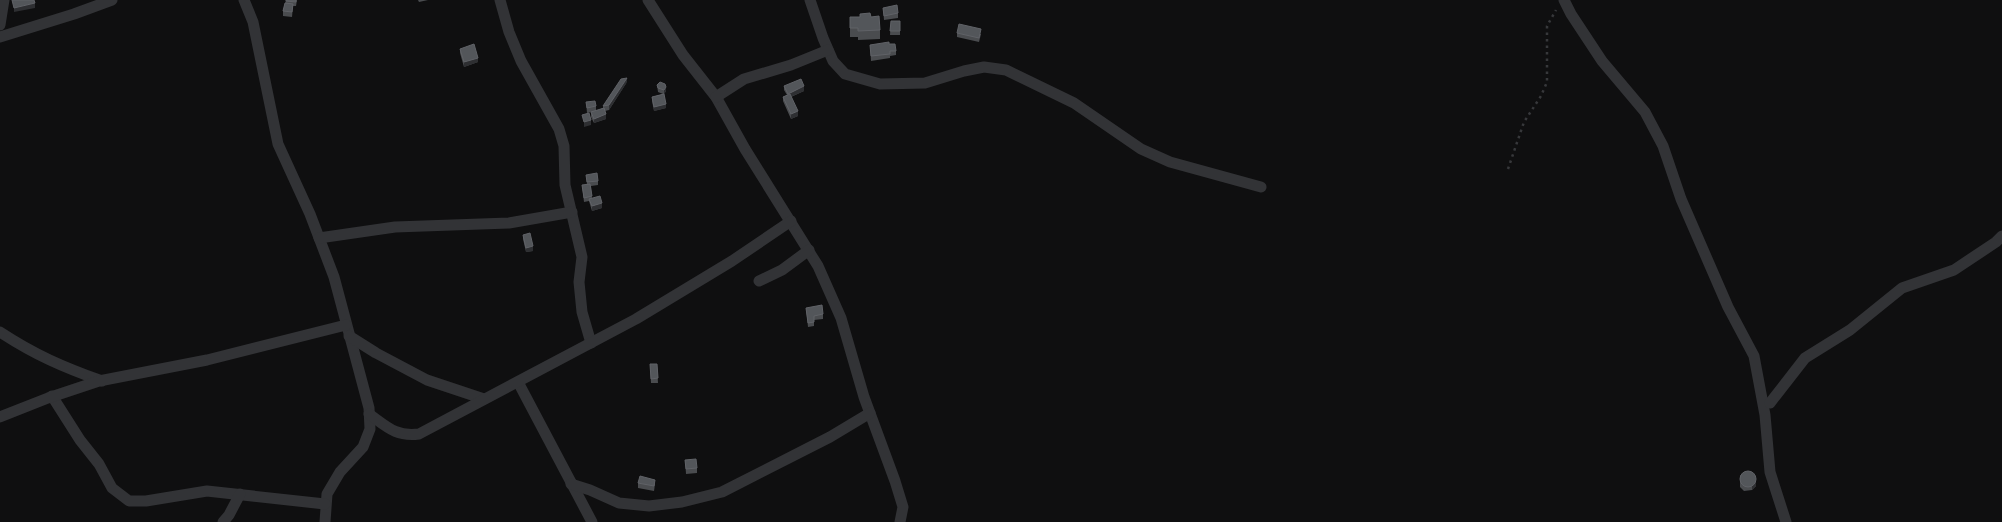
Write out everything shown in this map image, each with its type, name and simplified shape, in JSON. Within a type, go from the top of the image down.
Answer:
[{"type":"street","points":[[0,25],[4,0]]},
{"type":"street","points":[[0,37],[112,0]]},
{"type":"street","points":[[244,0],[253,22],[278,144],[334,277],[369,408],[370,429],[363,447],[340,472],[327,494],[325,522]]},
{"type":"street","points":[[500,0],[509,32],[521,61],[559,129],[564,146],[566,184],[582,257],[579,282],[582,312],[591,343]]},
{"type":"street","points":[[648,0],[683,55],[716,97],[745,149],[809,250],[842,318],[870,413],[903,507],[900,522]]},
{"type":"street","points":[[810,0],[833,61],[845,74],[880,84],[925,83],[984,67],[1006,70],[1074,102],[1141,149],[1170,162],[1261,187]]},
{"type":"street","points":[[1561,3],[1571,14],[1602,61],[1645,112],[1671,166],[1681,199],[1728,307],[1754,356],[1765,415],[1770,472],[1786,522]]},
{"type":"street","points":[[716,97],[744,79],[828,50]]},
{"type":"street","points":[[319,238],[395,227],[508,223],[572,212]]},
{"type":"street","points":[[369,414],[388,428],[406,436],[419,434],[636,319],[732,261],[791,221]]},
{"type":"street","points":[[1770,404],[1805,358],[1850,330],[1902,288],[1954,270],[1974,258],[2002,236]]},
{"type":"street","points":[[759,281],[782,270],[809,250]]},
{"type":"street","points":[[0,417],[52,396],[102,381],[348,331]]},
{"type":"street","points":[[348,331],[376,354],[427,380],[484,399]]},
{"type":"street","points":[[0,332],[23,347],[58,365],[102,381]]},
{"type":"street","points":[[518,382],[592,522]]},
{"type":"street","points":[[52,396],[80,440],[99,464],[112,488],[129,501],[146,501],[207,492],[325,504]]},
{"type":"street","points":[[571,484],[619,503],[649,506],[682,502],[722,492],[830,437],[870,413]]},
{"type":"street","points":[[223,522],[230,515],[240,494]]},
{"type":"path","points":[[1508,169],[1524,122],[1545,88],[1548,67],[1547,26],[1561,3]]},
{"type":"building","points":[[12,0],[34,0],[35,3],[14,8]]},
{"type":"building","points":[[285,3],[293,4],[292,12],[283,11]]},
{"type":"building","points":[[897,5],[898,13],[884,16],[883,8]]},
{"type":"building","points":[[870,13],[871,17],[879,16],[880,30],[858,31],[858,28],[850,28],[850,17],[860,17],[860,14]]},
{"type":"building","points":[[891,21],[900,21],[900,31],[890,31]]},
{"type":"building","points":[[959,24],[981,29],[979,38],[957,33]]},
{"type":"building","points":[[889,42],[889,44],[895,44],[896,51],[890,51],[890,54],[871,56],[870,45]]},
{"type":"building","points":[[474,44],[478,58],[464,62],[460,49]]},
{"type":"building","points":[[627,78],[609,105],[603,106],[621,79]]},
{"type":"building","points":[[801,79],[804,86],[788,94],[784,86]]},
{"type":"building","points":[[660,82],[665,84],[664,90],[658,88],[657,85]]},
{"type":"building","points":[[664,94],[666,104],[654,107],[652,97]]},
{"type":"building","points":[[790,94],[798,111],[791,114],[783,97]]},
{"type":"building","points":[[595,101],[596,106],[587,108],[586,102]]},
{"type":"building","points":[[604,108],[606,114],[594,119],[591,112]]},
{"type":"building","points":[[589,113],[591,120],[584,122],[582,115]]},
{"type":"building","points":[[597,173],[598,181],[587,182],[586,175]]},
{"type":"building","points":[[590,184],[592,196],[584,198],[582,185]]},
{"type":"building","points":[[600,196],[602,203],[592,206],[589,199]]},
{"type":"building","points":[[530,233],[533,246],[526,248],[523,235]]},
{"type":"building","points":[[822,305],[823,314],[814,316],[814,322],[808,323],[806,308]]},
{"type":"building","points":[[650,364],[657,364],[658,378],[651,379]]},
{"type":"building","points":[[696,459],[697,468],[686,469],[685,460]]},
{"type":"building","points":[[1748,471],[1754,473],[1756,479],[1754,485],[1748,487],[1742,485],[1740,479],[1742,473]]},
{"type":"building","points":[[640,476],[655,480],[654,486],[638,483]]}]
